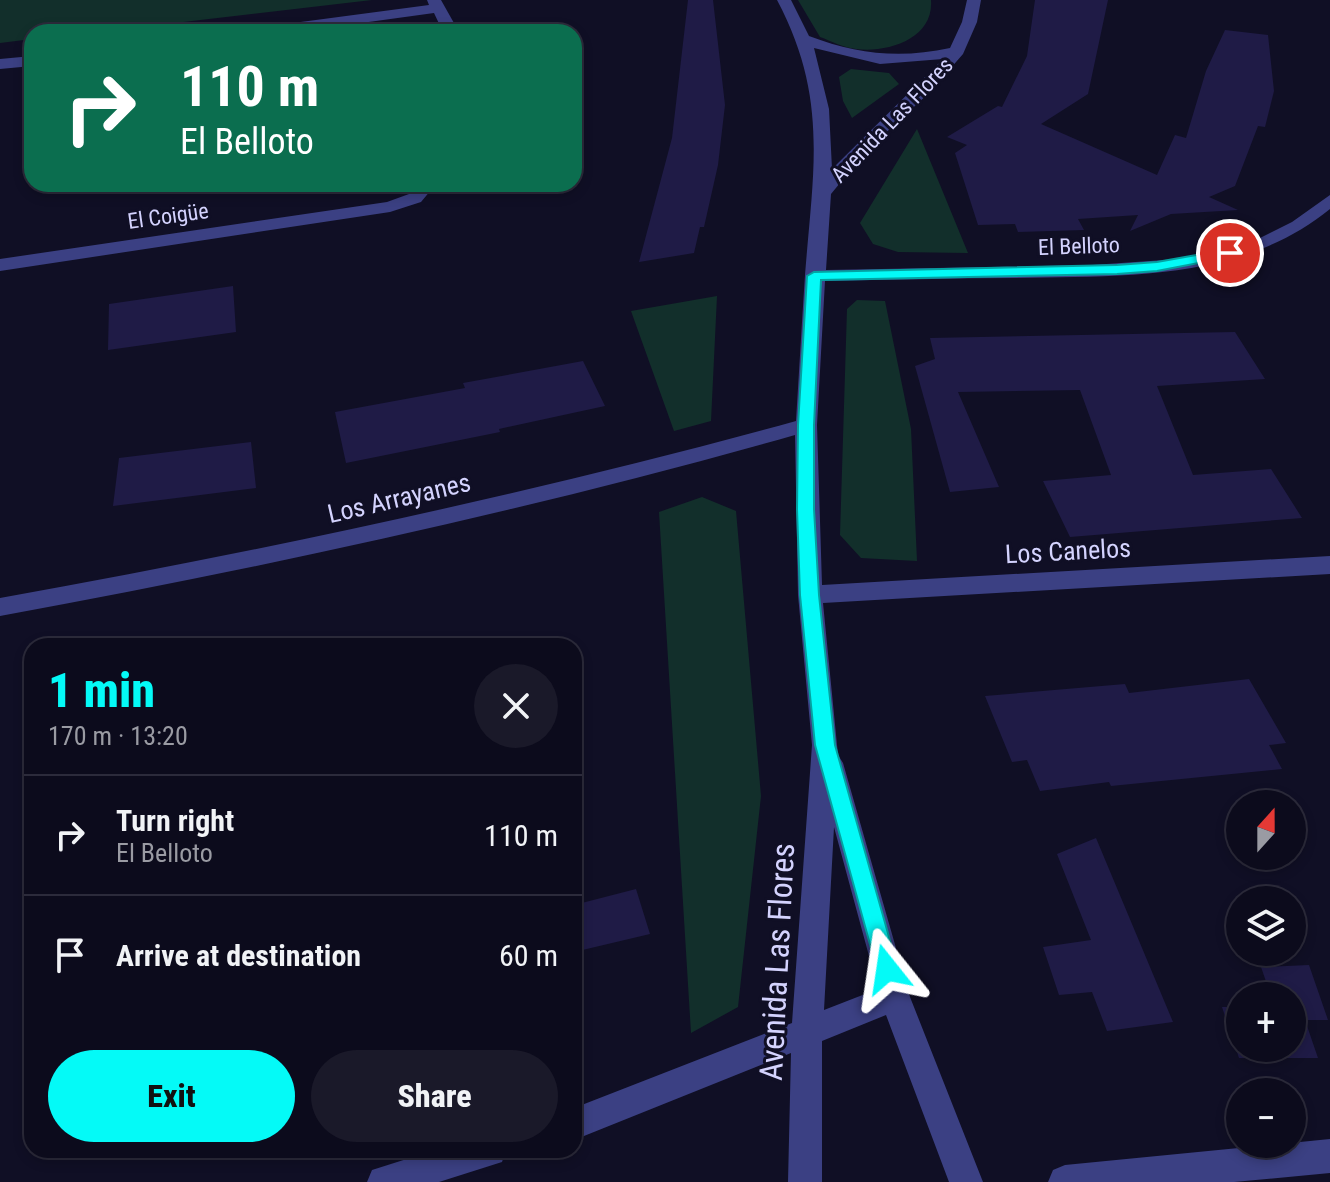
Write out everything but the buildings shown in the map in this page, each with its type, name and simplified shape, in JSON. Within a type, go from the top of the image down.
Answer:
[{"type":"street","name":"Avenida Las Flores","points":[[784,0],[805,39],[822,106],[825,148],[806,425],[810,595],[825,745],[807,1031],[805,1182]]},
{"type":"street","name":"Avenida Las Flores","points":[[822,193],[873,135],[934,81],[958,51],[972,16],[974,0]]},
{"type":"street","points":[[313,24],[437,4],[447,24]]},
{"type":"street","points":[[805,39],[835,51],[872,59],[918,59],[958,51]]},
{"type":"street","points":[[0,64],[24,62]]},
{"type":"street","name":"El Coigüe","points":[[0,265],[390,207],[415,198],[420,192]]},
{"type":"street","name":"El Belloto","points":[[814,276],[1117,269],[1196,261],[1261,244],[1288,232],[1330,200]]},
{"type":"street","name":"Los Arrayanes","points":[[0,607],[265,557],[429,521],[806,425]]},
{"type":"street","name":"Los Canelos","points":[[810,595],[1330,565]]},
{"type":"street","name":"Avenida Las Flores","points":[[825,745],[895,997],[966,1182]]},
{"type":"street","points":[[582,1121],[895,997]]},
{"type":"street","points":[[1065,1182],[1330,1156]]},
{"type":"street","points":[[384,1182],[464,1158]]},
{"type":"green space","points":[[0,0],[372,0],[166,24],[24,24],[24,40],[0,43]]},
{"type":"green space","points":[[798,0],[931,0],[930,13],[917,34],[895,46],[869,50],[847,47],[820,37]]},
{"type":"green space","points":[[851,69],[889,73],[899,84],[852,118],[843,101],[839,77]]},
{"type":"green space","points":[[917,129],[968,253],[898,252],[873,244],[860,223]]},
{"type":"green space","points":[[717,296],[711,421],[674,431],[631,311]]},
{"type":"green space","points":[[857,300],[885,301],[911,429],[917,561],[861,558],[840,535],[847,309]]},
{"type":"green space","points":[[702,497],[736,511],[761,796],[738,1007],[691,1033],[659,512]]},
{"type":"route","points":[[887,969],[825,745],[810,595],[806,509],[806,425],[814,276],[1157,267],[1230,253]]}]
